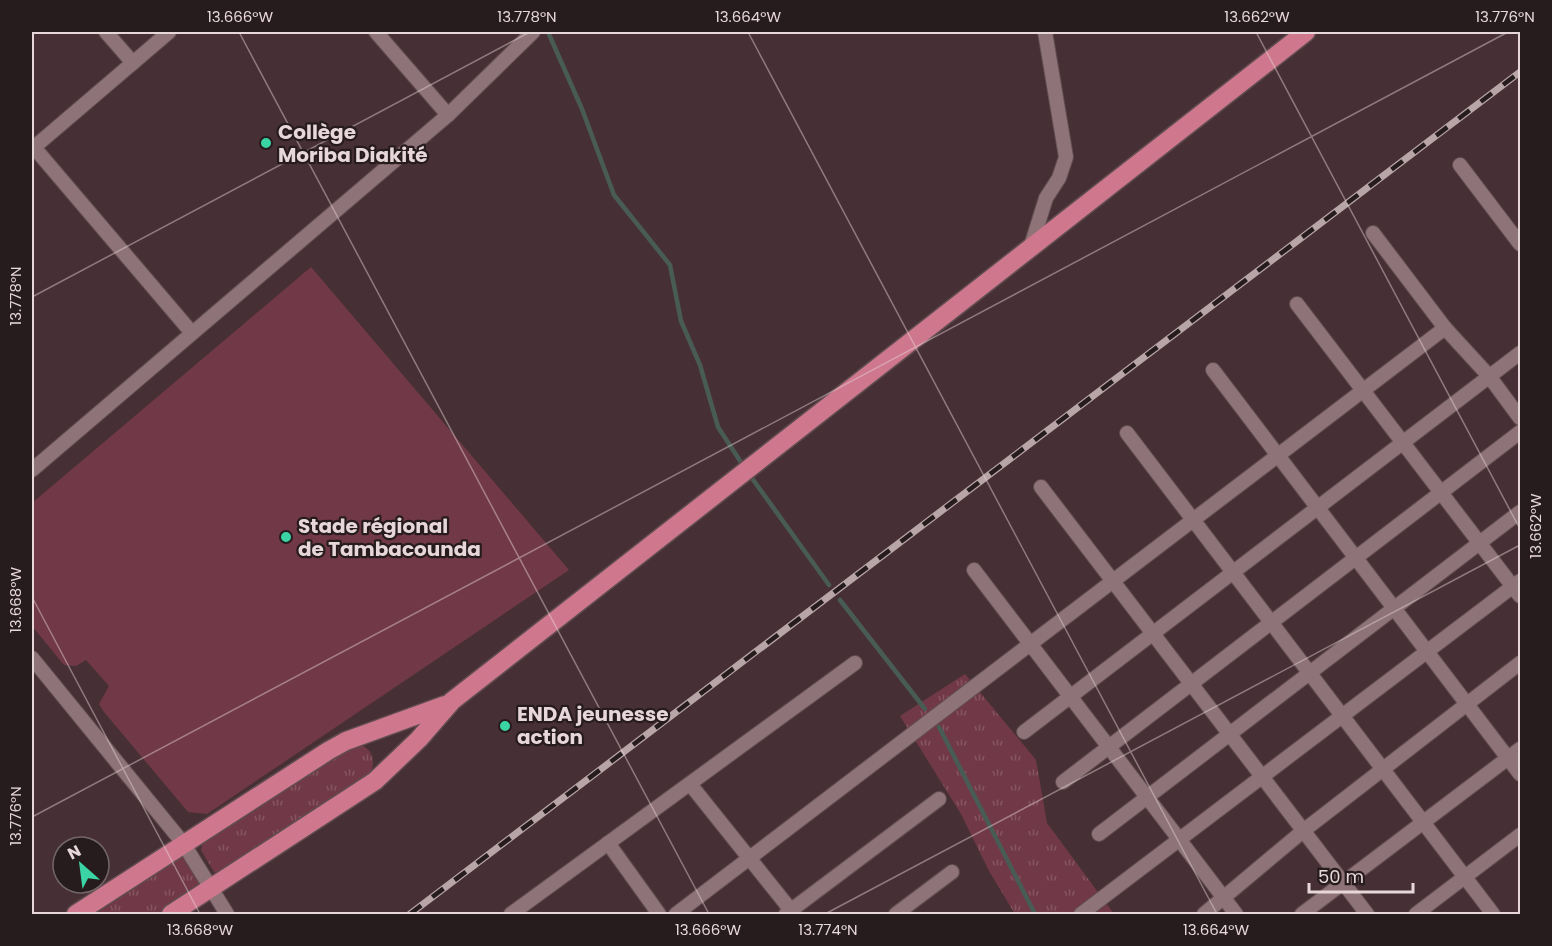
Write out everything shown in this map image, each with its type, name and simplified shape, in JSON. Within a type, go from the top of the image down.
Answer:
[{"type":"highway","points":[[171,915],[375,781],[419,739],[452,701],[737,475],[1306,32]]},
{"type":"highway","points":[[76,915],[183,843],[337,746],[424,714],[452,701]]},
{"type":"street","points":[[106,32],[133,63]]},
{"type":"street","points":[[169,32],[32,147],[192,333]]},
{"type":"street","points":[[376,32],[448,115]]},
{"type":"street","points":[[1031,246],[1046,198],[1059,178],[1066,157],[1045,32]]},
{"type":"street","points":[[32,470],[448,115],[528,36]]},
{"type":"street","points":[[1460,165],[1521,244]]},
{"type":"street","points":[[1373,233],[1445,328],[1489,376],[1521,418]]},
{"type":"street","points":[[1081,915],[1428,652],[1518,588],[1480,544],[1297,304]]},
{"type":"street","points":[[676,915],[1445,328]]},
{"type":"street","points":[[1024,732],[1521,353]]},
{"type":"street","points":[[1213,370],[1521,774]]},
{"type":"street","points":[[1063,782],[1521,432]]},
{"type":"street","points":[[1127,433],[1493,915]]},
{"type":"street","points":[[1041,487],[1367,915]]},
{"type":"street","points":[[1099,834],[1521,512]]},
{"type":"street","points":[[974,570],[1236,915]]},
{"type":"street","points":[[32,658],[183,843],[213,887],[227,915]]},
{"type":"street","points":[[511,915],[526,910],[608,843],[855,663]]},
{"type":"street","points":[[1204,915],[1303,831],[1521,663]]},
{"type":"street","points":[[1302,915],[1521,749]]},
{"type":"street","points":[[690,784],[791,913],[939,799]]},
{"type":"street","points":[[1416,915],[1521,835]]},
{"type":"street","points":[[608,843],[659,915]]},
{"type":"street","points":[[896,915],[952,872]]},
{"type":"green space","name":"Stade régional de Tambacounda","points":[[311,267],[569,570],[207,814],[188,812],[104,712],[99,704],[109,686],[86,660],[76,666],[64,665],[32,626],[32,503]]},
{"type":"green space","points":[[965,674],[1036,760],[1047,823],[1114,914],[1015,914],[989,871],[961,814],[900,716]]},
{"type":"green space","points":[[361,745],[370,752],[373,761],[366,780],[223,874],[214,872],[201,850],[204,838],[340,749]]},
{"type":"green space","points":[[185,852],[202,887],[158,914],[91,914]]},
{"type":"waterway","points":[[548,32],[582,109],[614,195],[670,265],[681,321],[700,365],[718,427],[744,467]]},
{"type":"waterway","points":[[749,474],[829,585]]},
{"type":"waterway","points":[[840,600],[925,709]]},
{"type":"waterway","points":[[939,727],[1035,914]]},
{"type":"railway","points":[[410,914],[1520,72]]},
{"type":"place","name":"Collège Moriba Diakité","points":[[266,143]]},
{"type":"place","name":"Stade régional de Tambacounda","points":[[286,537]]},
{"type":"place","name":"ENDA jeunesse action","points":[[505,726]]}]
